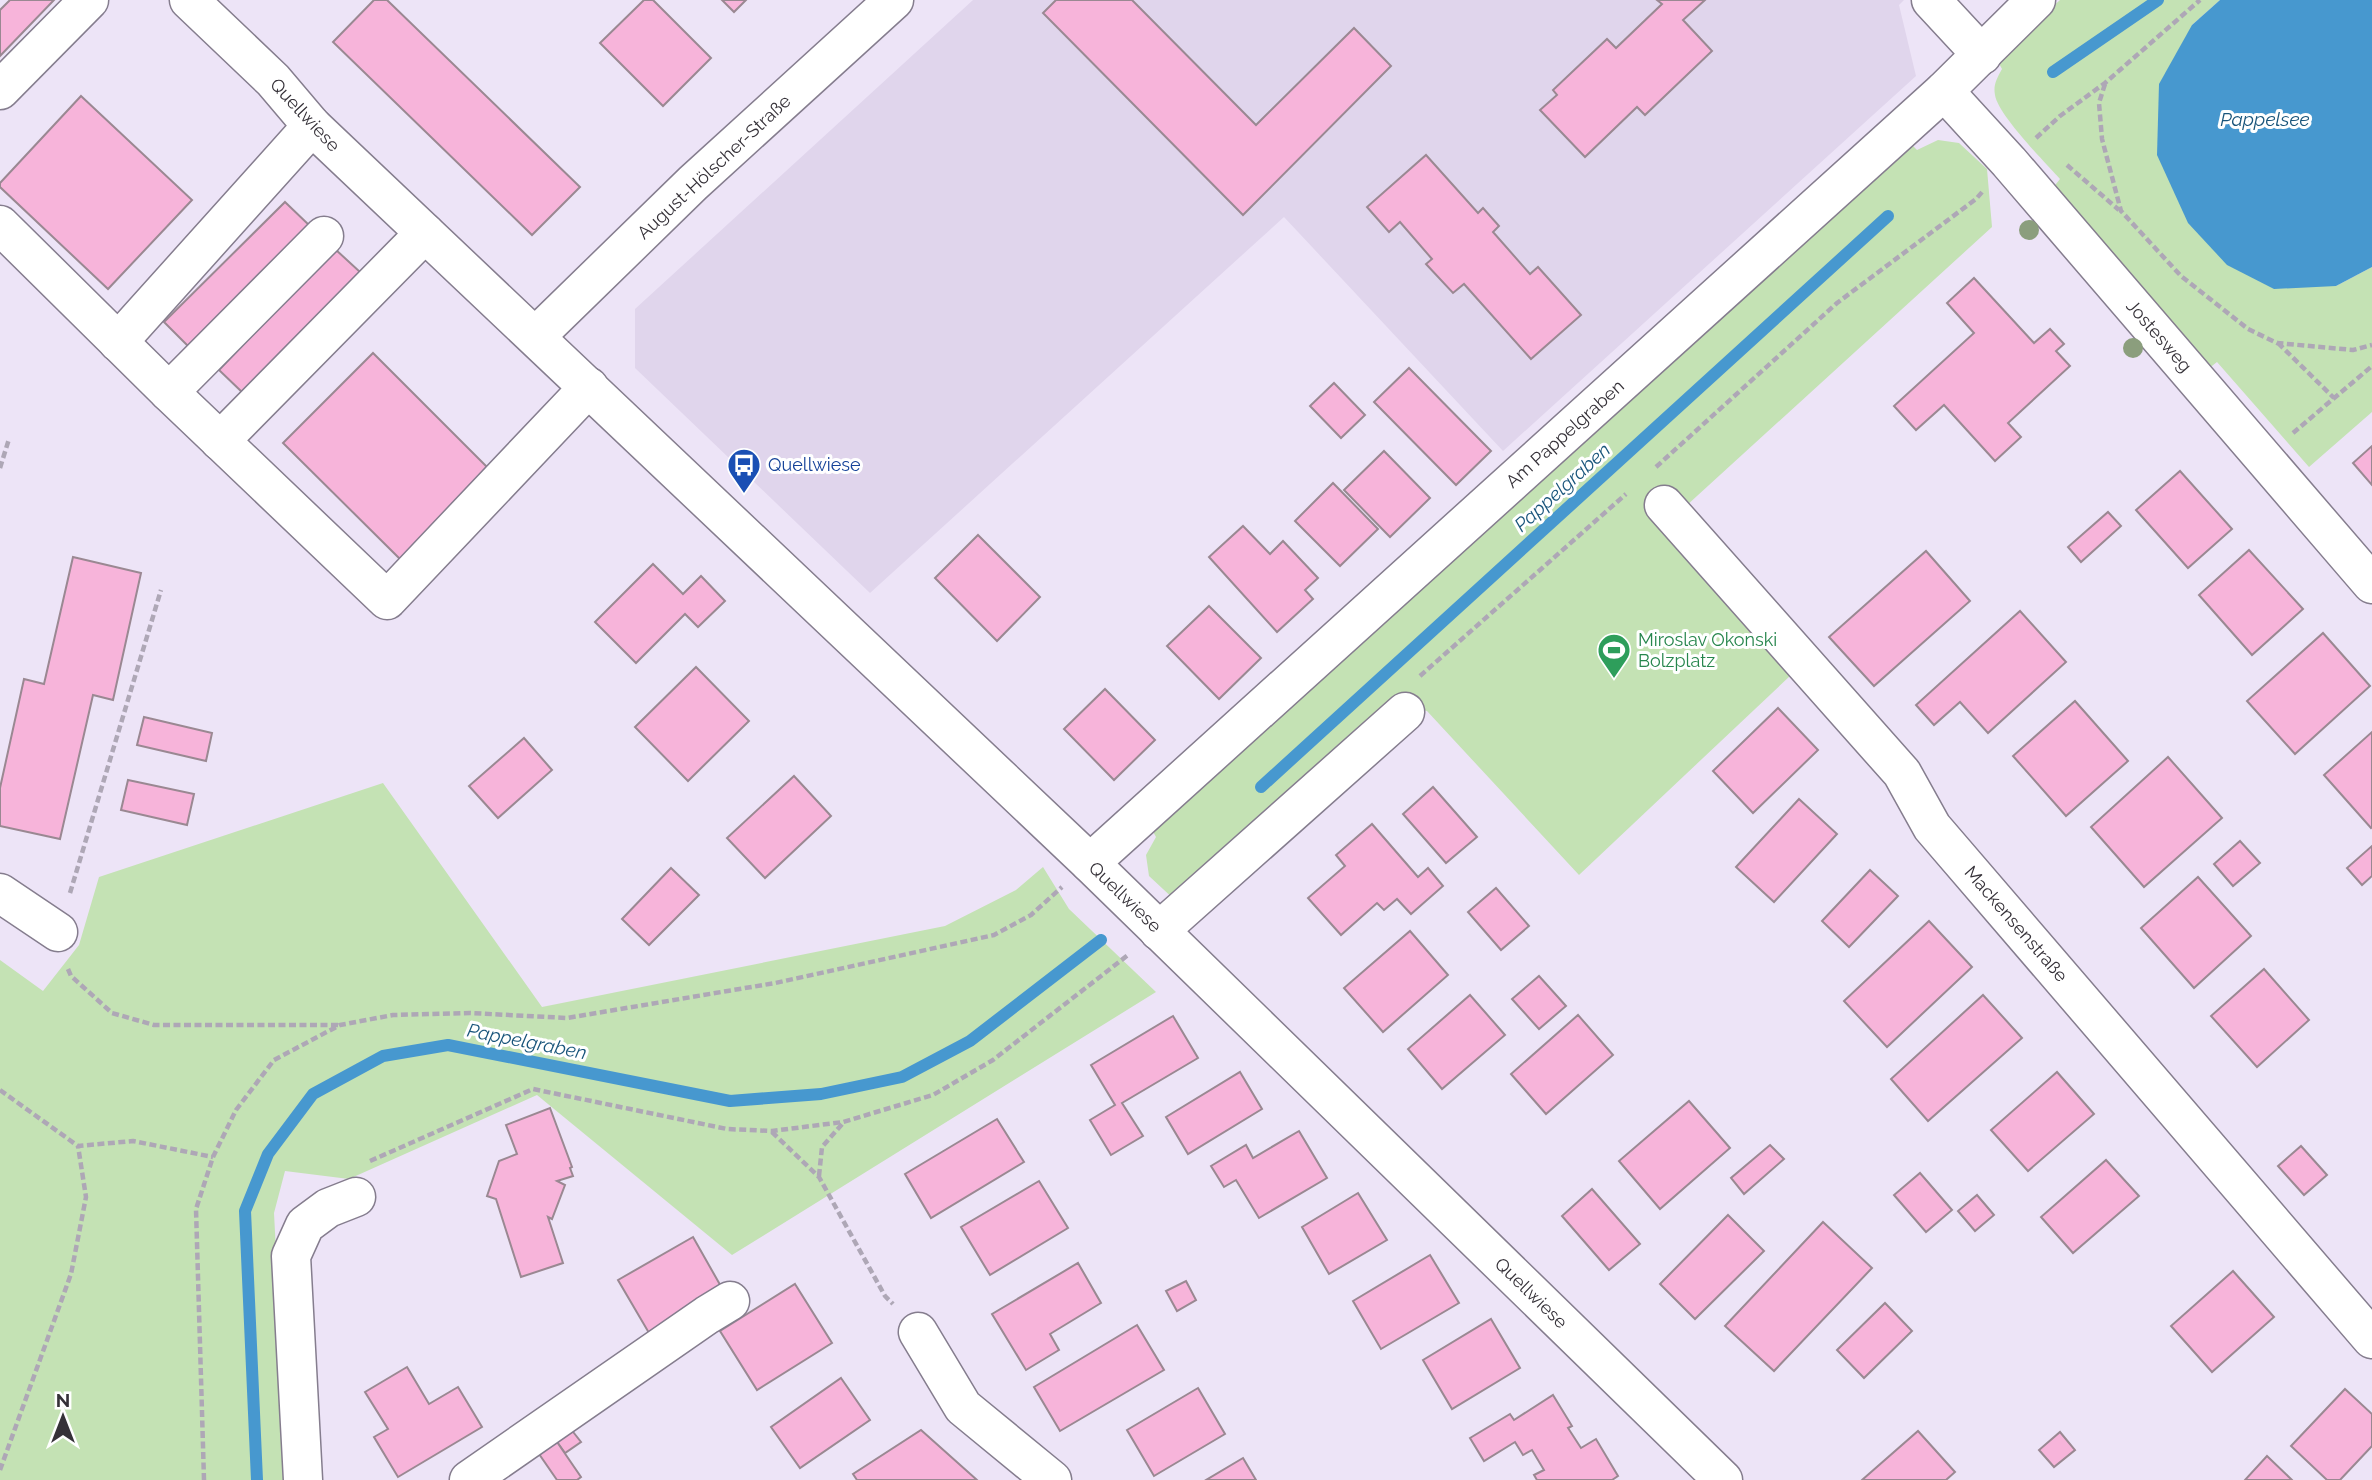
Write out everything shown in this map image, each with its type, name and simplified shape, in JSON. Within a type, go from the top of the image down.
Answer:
[{"type":"street","points":[[0,90],[89,0]]},
{"type":"street","name":"Quellwiese","points":[[189,0],[273,80],[312,126],[1090,863],[1723,1480]]},
{"type":"street","name":"August-Hölscher-Straße","points":[[536,337],[693,183],[894,0]]},
{"type":"street","points":[[1931,0],[1982,55]]},
{"type":"street","name":"Am Pappelgraben","points":[[1090,863],[1944,91],[2036,0]]},
{"type":"street","name":"Jostesweg","points":[[1944,91],[2010,162],[2372,584]]},
{"type":"street","points":[[118,342],[312,126]]},
{"type":"street","points":[[0,225],[169,392],[387,600],[589,387]]},
{"type":"street","points":[[220,441],[425,233]]},
{"type":"street","points":[[169,392],[324,236]]},
{"type":"street","name":"Mackensenstraße","points":[[1649,496],[1902,773],[1932,827],[2372,1339]]},
{"type":"street","points":[[1159,931],[1405,712]]},
{"type":"street","points":[[0,893],[58,932]]},
{"type":"street","points":[[303,1480],[291,1256],[305,1225],[360,1180]]},
{"type":"street","points":[[469,1480],[730,1301]]},
{"type":"street","points":[[918,1332],[963,1407],[1052,1480]]},
{"type":"path","points":[[1654,469],[1837,303],[1976,199],[2010,162],[2060,116],[2105,83],[2200,0]]},
{"type":"path","points":[[2105,83],[2099,103],[2102,139],[2120,211]]},
{"type":"path","points":[[2063,162],[2120,211],[2181,276],[2248,329],[2277,343],[2334,398]]},
{"type":"path","points":[[2277,343],[2353,350],[2372,345]]},
{"type":"path","points":[[2263,458],[2372,366]]},
{"type":"path","points":[[0,468],[9,439]]},
{"type":"path","points":[[1405,712],[1418,678],[1649,496]]},
{"type":"path","points":[[160,590],[58,932],[71,976],[112,1013],[154,1025],[340,1025],[393,1014],[470,1013],[567,1018],[775,983],[994,934],[1031,915],[1090,863]]},
{"type":"path","points":[[360,1180],[533,1089],[727,1129],[772,1131],[843,1122],[933,1095],[993,1060],[1159,931]]},
{"type":"path","points":[[204,1480],[196,1209],[213,1157],[236,1110],[274,1060],[340,1025]]},
{"type":"path","points":[[0,1090],[78,1146],[133,1142],[213,1157]]},
{"type":"path","points":[[818,1177],[822,1147],[843,1122]]},
{"type":"path","points":[[772,1131],[818,1177],[885,1296],[918,1332]]},
{"type":"path","points":[[0,1470],[71,1273],[86,1197],[78,1146]]},
{"type":"shaded area","points":[[973,0],[1904,0],[1899,5],[1916,76],[1503,451],[1284,217],[870,593],[635,368],[635,309]]},
{"type":"green space","points":[[2060,0],[2220,0],[2192,25],[2336,286],[2372,267],[2372,412],[2309,467],[2217,362],[2208,369],[2052,189],[2060,179],[2013,126],[1998,104],[1995,88],[2002,69],[1996,58]]},
{"type":"green space","points":[[1938,140],[1959,143],[1987,169],[1992,227],[1663,527],[1791,675],[1579,875],[1427,711],[1394,705],[1177,902],[1149,876],[1146,855],[1156,837],[1151,828],[1909,142],[1917,150]]},
{"type":"green space","points":[[383,783],[542,1007],[945,926],[1016,890],[1043,867],[1069,909],[1156,992],[732,1255],[537,1095],[349,1179],[285,1171],[274,1213],[288,1480],[0,1480],[0,960],[43,991],[79,945],[99,877]]},
{"type":"water","name":"Pappelsee","points":[[2220,0],[2372,0],[2372,267],[2336,286],[2274,289],[2227,265],[2188,223],[2157,155],[2159,84],[2192,25]]},
{"type":"building","points":[[10,0],[54,0],[0,56],[0,10]]},
{"type":"building","points":[[374,0],[387,0],[580,187],[532,235],[333,42]]},
{"type":"building","points":[[644,0],[653,0],[711,58],[663,106],[600,43]]},
{"type":"building","points":[[722,0],[746,0],[734,12]]},
{"type":"building","points":[[1056,0],[1132,0],[1256,125],[1354,28],[1391,66],[1243,215],[1043,13]]},
{"type":"building","points":[[1657,0],[1705,0],[1683,20],[1712,51],[1645,115],[1637,107],[1585,157],[1540,110],[1557,95],[1553,90],[1607,39],[1616,48],[1662,4]]},
{"type":"building","points":[[81,96],[192,200],[108,289],[0,187],[0,183]]},
{"type":"building","points":[[1426,155],[1478,213],[1483,208],[1499,226],[1493,232],[1530,274],[1538,267],[1581,315],[1531,359],[1464,284],[1453,293],[1426,264],[1432,259],[1400,222],[1389,232],[1367,207]]},
{"type":"building","points":[[285,202],[310,226],[189,347],[164,322]]},
{"type":"building","points":[[335,249],[360,272],[243,393],[219,370]]},
{"type":"building","points":[[1974,278],[2034,343],[2050,329],[2064,344],[2056,351],[2070,366],[2008,423],[2021,437],[1995,461],[1944,405],[1916,430],[1894,406],[1974,333],[1947,303]]},
{"type":"building","points":[[373,353],[492,472],[402,561],[283,443]]},
{"type":"building","points":[[1409,368],[1491,451],[1456,485],[1374,402]]},
{"type":"building","points":[[1334,383],[1365,415],[1341,438],[1310,406]]},
{"type":"building","points":[[2372,446],[2372,485],[2353,463]]},
{"type":"building","points":[[1384,451],[1430,498],[1390,537],[1344,490]]},
{"type":"building","points":[[2180,471],[2232,529],[2188,568],[2136,510]]},
{"type":"building","points":[[1333,483],[1378,529],[1340,566],[1295,521]]},
{"type":"building","points":[[2108,512],[2121,526],[2081,562],[2068,547]]},
{"type":"building","points":[[1243,526],[1270,554],[1283,541],[1318,578],[1305,590],[1313,599],[1277,632],[1209,557]]},
{"type":"building","points":[[978,535],[1040,597],[997,641],[935,578]]},
{"type":"building","points":[[2249,550],[2303,609],[2252,655],[2199,595]]},
{"type":"building","points":[[1926,551],[1970,601],[1874,686],[1829,637]]},
{"type":"building","points":[[73,557],[141,573],[113,700],[93,695],[60,839],[0,826],[0,788],[24,679],[44,684]]},
{"type":"building","points":[[653,564],[683,594],[701,576],[725,601],[698,627],[685,614],[636,663],[595,622]]},
{"type":"building","points":[[1209,606],[1261,658],[1219,699],[1167,646]]},
{"type":"building","points":[[2020,611],[2066,662],[1988,733],[1960,702],[1934,725],[1916,705]]},
{"type":"building","points":[[2323,633],[2370,686],[2295,754],[2247,701]]},
{"type":"building","points":[[696,667],[749,721],[688,781],[635,727]]},
{"type":"building","points":[[1105,689],[1155,740],[1114,780],[1064,729]]},
{"type":"building","points":[[2075,701],[2128,761],[2066,816],[2013,756]]},
{"type":"building","points":[[1778,708],[1818,750],[1753,813],[1713,771]]},
{"type":"building","points":[[144,717],[212,733],[206,761],[137,745]]},
{"type":"building","points":[[2372,732],[2372,827],[2371,828],[2324,775]]},
{"type":"building","points":[[524,738],[552,770],[498,818],[469,786]]},
{"type":"building","points":[[2168,757],[2222,818],[2144,887],[2091,827]]},
{"type":"building","points":[[794,776],[831,816],[765,878],[727,838]]},
{"type":"building","points":[[128,780],[194,794],[187,825],[121,810]]},
{"type":"building","points":[[1433,787],[1477,837],[1446,863],[1403,814]]},
{"type":"building","points":[[1799,799],[1837,834],[1774,902],[1736,867]]},
{"type":"building","points":[[1372,824],[1418,877],[1428,868],[1443,886],[1411,914],[1397,899],[1384,910],[1377,903],[1341,935],[1308,898],[1345,866],[1336,855]]},
{"type":"building","points":[[2240,841],[2260,863],[2233,886],[2214,864]]},
{"type":"building","points":[[2372,846],[2372,876],[2362,885],[2347,868]]},
{"type":"building","points":[[671,868],[699,895],[649,945],[622,919]]},
{"type":"building","points":[[1870,870],[1898,896],[1849,947],[1822,921]]},
{"type":"building","points":[[2198,877],[2251,936],[2194,988],[2141,928]]},
{"type":"building","points":[[1496,888],[1529,926],[1501,950],[1468,912]]},
{"type":"building","points":[[1929,921],[1972,967],[1887,1047],[1844,1001]]},
{"type":"building","points":[[1410,931],[1448,975],[1383,1032],[1344,988]]},
{"type":"building","points":[[2264,969],[2309,1020],[2257,1067],[2211,1016]]},
{"type":"building","points":[[1539,976],[1566,1006],[1539,1029],[1512,999]]},
{"type":"building","points":[[1470,995],[1505,1035],[1442,1089],[1408,1049]]},
{"type":"building","points":[[1983,995],[2022,1038],[1928,1121],[1891,1079]]},
{"type":"building","points":[[1578,1015],[1613,1055],[1546,1114],[1511,1074]]},
{"type":"building","points":[[1173,1016],[1198,1058],[1122,1103],[1143,1136],[1111,1155],[1090,1120],[1115,1105],[1091,1065]]},
{"type":"building","points":[[1240,1072],[1262,1109],[1188,1154],[1166,1117]]},
{"type":"building","points":[[2057,1072],[2094,1114],[2028,1171],[1991,1130]]},
{"type":"building","points":[[1689,1101],[1730,1148],[1660,1209],[1619,1161]]},
{"type":"building","points":[[550,1108],[573,1176],[557,1181],[565,1185],[552,1219],[548,1217],[563,1263],[521,1277],[496,1199],[487,1196],[499,1161],[517,1154],[506,1125]]},
{"type":"building","points":[[997,1119],[1024,1162],[931,1218],[905,1174]]},
{"type":"building","points":[[1299,1131],[1327,1178],[1259,1218],[1236,1180],[1224,1187],[1211,1166],[1246,1145],[1253,1158]]},
{"type":"building","points":[[1770,1145],[1784,1159],[1744,1194],[1731,1178]]},
{"type":"building","points":[[2301,1146],[2327,1175],[2304,1195],[2278,1166]]},
{"type":"building","points":[[2106,1160],[2139,1196],[2073,1253],[2041,1217]]},
{"type":"building","points":[[1920,1173],[1952,1210],[1926,1232],[1894,1195]]},
{"type":"building","points":[[1039,1181],[1068,1228],[990,1275],[961,1227]]},
{"type":"building","points":[[1592,1189],[1640,1244],[1609,1270],[1562,1216]]},
{"type":"building","points":[[1358,1193],[1387,1240],[1329,1274],[1302,1227]]},
{"type":"building","points":[[1977,1195],[1994,1215],[1975,1231],[1958,1211]]},
{"type":"building","points":[[1728,1215],[1764,1251],[1695,1319],[1660,1284]]},
{"type":"building","points":[[1823,1222],[1872,1268],[1774,1371],[1725,1326]]},
{"type":"building","points":[[693,1237],[723,1290],[649,1333],[618,1280]]},
{"type":"building","points":[[1430,1255],[1459,1303],[1381,1349],[1353,1301]]},
{"type":"building","points":[[1078,1263],[1101,1303],[1050,1334],[1059,1350],[1026,1370],[992,1314]]},
{"type":"building","points":[[2233,1271],[2274,1317],[2212,1372],[2171,1326]]},
{"type":"building","points":[[1186,1281],[1196,1300],[1177,1311],[1166,1291]]},
{"type":"building","points":[[795,1284],[832,1343],[757,1390],[720,1331]]},
{"type":"building","points":[[1885,1303],[1912,1331],[1864,1378],[1837,1350]]},
{"type":"building","points":[[1491,1319],[1520,1368],[1452,1409],[1423,1360]]},
{"type":"building","points":[[1137,1325],[1164,1370],[1060,1431],[1034,1387]]},
{"type":"building","points":[[407,1367],[429,1404],[458,1387],[482,1427],[398,1477],[374,1437],[388,1429],[365,1392]]},
{"type":"building","points":[[841,1378],[870,1420],[800,1468],[771,1427]]},
{"type":"building","points":[[1198,1388],[1225,1434],[1154,1476],[1127,1430]]},
{"type":"building","points":[[2345,1389],[2372,1414],[2372,1446],[2340,1480],[2327,1480],[2291,1446]]},
{"type":"building","points":[[1553,1395],[1572,1426],[1568,1428],[1581,1448],[1596,1439],[1618,1476],[1612,1480],[1537,1480],[1534,1475],[1544,1470],[1532,1450],[1523,1455],[1515,1442],[1484,1461],[1470,1438],[1510,1414],[1514,1420]]},
{"type":"building","points":[[570,1428],[581,1442],[565,1453],[555,1439]]},
{"type":"building","points":[[921,1430],[977,1480],[857,1480],[853,1474]]},
{"type":"building","points":[[1918,1431],[1955,1472],[1946,1480],[1862,1480]]},
{"type":"building","points":[[2060,1432],[2075,1450],[2054,1467],[2039,1450]]},
{"type":"building","points":[[555,1439],[581,1477],[577,1480],[557,1480],[537,1451]]},
{"type":"building","points":[[2267,1456],[2292,1480],[2245,1480]]},
{"type":"building","points":[[1243,1458],[1256,1480],[1206,1480]]},
{"type":"waterway","name":"Pappelgraben","points":[[2053,72],[2158,0]]},
{"type":"waterway","name":"Pappelgraben","points":[[1261,787],[1888,216]]},
{"type":"waterway","name":"Pappelgraben","points":[[257,1480],[245,1211],[268,1154],[313,1094],[383,1056],[448,1045],[730,1101],[821,1094],[902,1077],[970,1041],[1101,940]]},
{"type":"place","name":"Quellwiese","points":[[744,495]]},
{"type":"place","name":"Miroslav Okonski Bolzplatz","points":[[1614,680]]}]
